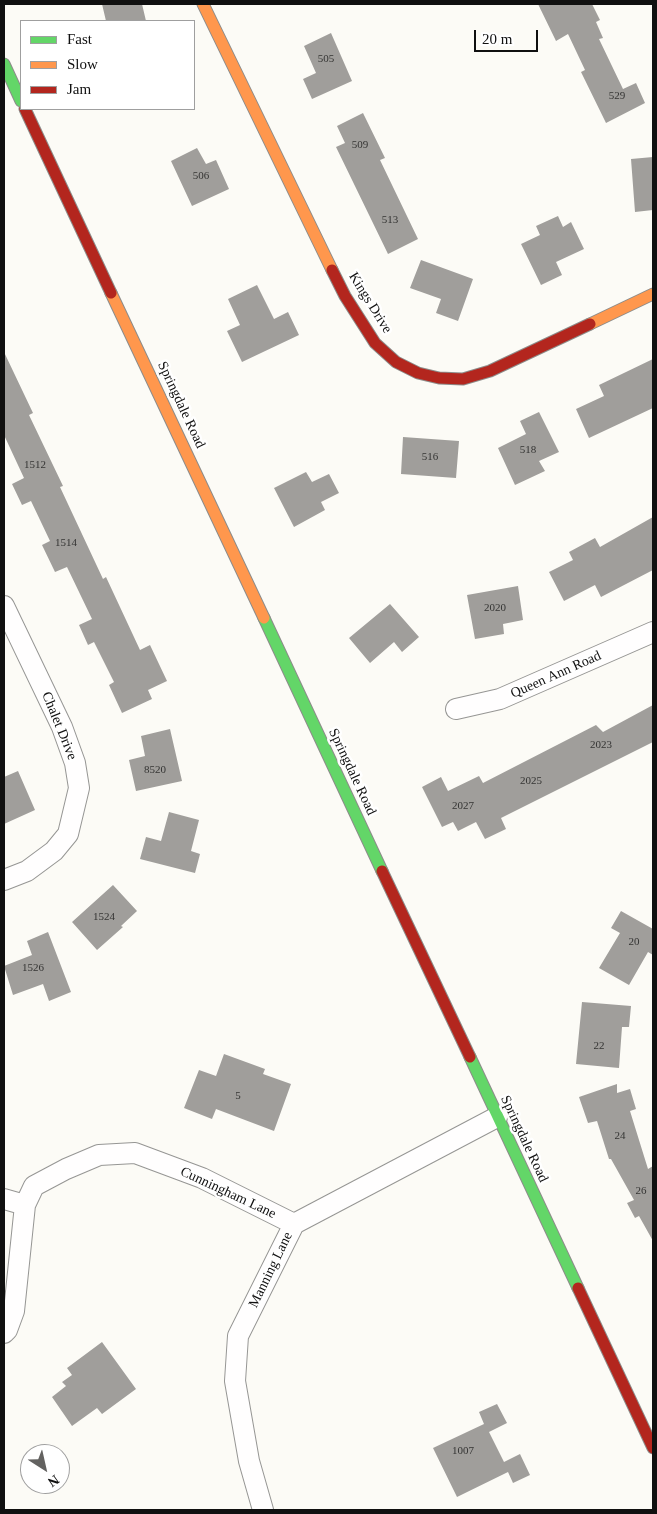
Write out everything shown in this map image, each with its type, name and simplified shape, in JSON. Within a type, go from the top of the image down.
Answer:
[{"type":"main road","name":"Kings Drive","points":[[203,4],[345,296],[375,343],[396,362],[418,373],[439,378],[463,379],[490,371],[653,294]]},
{"type":"main road","points":[[4,64],[20,99]]},
{"type":"main road","name":"Springdale Road","points":[[25,110],[653,1448]]},
{"type":"street","name":"Chalet Drive","points":[[4,606],[62,727],[75,763],[79,788],[68,834],[54,851],[27,870],[4,880]]},
{"type":"street","name":"Queen Ann Road","points":[[456,709],[500,699],[653,632]]},
{"type":"street","name":"Manning Lane","points":[[263,1510],[249,1461],[235,1381],[238,1336],[294,1224],[497,1117]]},
{"type":"street","name":"Cunningham Lane","points":[[25,1205],[34,1186],[66,1169],[99,1155],[135,1153],[202,1178],[294,1224]]},
{"type":"street","points":[[4,1198],[25,1205],[14,1311],[4,1333]]},
{"type":"building","points":[[102,4],[142,4],[146,20],[106,20]]},
{"type":"building","points":[[538,4],[592,4],[600,20],[596,22],[603,38],[599,39],[623,89],[636,83],[645,103],[606,123],[581,72],[585,70],[568,34],[556,41]]},
{"type":"building","points":[[331,33],[352,81],[312,99],[303,79],[316,73],[304,46]]},
{"type":"building","points":[[363,113],[385,158],[380,160],[418,239],[388,254],[336,147],[345,143],[337,126]]},
{"type":"building","points":[[197,148],[206,164],[216,160],[229,189],[192,206],[171,161]]},
{"type":"building","points":[[653,157],[653,210],[635,212],[631,159]]},
{"type":"building","points":[[558,216],[563,227],[571,222],[584,249],[556,262],[562,275],[541,285],[521,244],[540,235],[536,226]]},
{"type":"building","points":[[421,260],[473,279],[458,321],[436,313],[441,299],[410,288]]},
{"type":"building","points":[[257,285],[274,319],[288,312],[299,335],[242,362],[227,331],[240,325],[228,299]]},
{"type":"building","points":[[4,352],[33,413],[29,415],[63,486],[60,487],[103,579],[106,577],[140,650],[150,645],[167,681],[148,690],[152,699],[122,713],[109,685],[114,682],[94,642],[88,645],[79,625],[92,619],[67,567],[55,572],[42,545],[50,541],[31,501],[22,505],[12,484],[24,478],[4,435]]},
{"type":"building","points":[[653,359],[653,408],[589,438],[576,409],[604,396],[599,385]]},
{"type":"building","points":[[539,412],[559,452],[539,461],[545,471],[515,485],[498,448],[526,434],[520,421]]},
{"type":"building","points":[[403,437],[459,441],[456,478],[401,474]]},
{"type":"building","points":[[306,472],[312,482],[329,474],[339,493],[321,502],[325,510],[294,527],[274,488]]},
{"type":"building","points":[[653,517],[653,570],[601,597],[595,585],[564,601],[549,572],[573,560],[569,552],[595,538],[600,547]]},
{"type":"building","points":[[518,586],[523,620],[503,624],[504,634],[475,639],[467,595]]},
{"type":"building","points":[[390,604],[419,637],[402,652],[394,642],[370,663],[349,638]]},
{"type":"building","points":[[653,705],[653,742],[501,818],[506,829],[485,839],[476,822],[458,831],[453,822],[442,827],[422,787],[441,777],[448,791],[479,776],[483,783],[596,725],[603,732]]},
{"type":"building","points":[[170,729],[182,781],[136,791],[129,760],[145,756],[141,736]]},
{"type":"building","points":[[18,771],[35,810],[4,824],[4,777]]},
{"type":"building","points":[[169,812],[199,820],[191,851],[200,854],[195,873],[140,859],[146,837],[161,841]]},
{"type":"building","points":[[113,885],[137,911],[121,926],[123,927],[97,950],[72,922]]},
{"type":"building","points":[[621,911],[653,929],[653,955],[648,952],[629,985],[599,968],[620,933],[611,928]]},
{"type":"building","points":[[48,932],[71,992],[49,1001],[43,984],[13,995],[4,966],[32,955],[27,941]]},
{"type":"building","points":[[582,1002],[631,1006],[629,1027],[622,1027],[619,1068],[576,1064]]},
{"type":"building","points":[[224,1054],[265,1069],[263,1074],[291,1084],[274,1131],[216,1109],[212,1119],[184,1108],[199,1070],[216,1076]]},
{"type":"building","points":[[617,1084],[617,1093],[630,1089],[636,1109],[630,1111],[648,1169],[653,1166],[653,1241],[639,1216],[635,1218],[627,1203],[634,1200],[611,1159],[609,1159],[597,1121],[588,1123],[579,1097]]},
{"type":"building","points":[[102,1342],[136,1389],[102,1414],[97,1408],[72,1426],[52,1397],[66,1386],[62,1382],[72,1375],[67,1368]]},
{"type":"building","points":[[497,1404],[507,1423],[489,1432],[504,1462],[520,1454],[530,1475],[513,1483],[508,1472],[457,1497],[433,1448],[484,1424],[479,1412]]},
{"type":"traffic: fast","points":[[4,64],[20,99]]},
{"type":"traffic: fast","points":[[264,618],[382,871]]},
{"type":"traffic: fast","points":[[470,1057],[578,1288]]},
{"type":"traffic: slow","points":[[203,4],[332,270]]},
{"type":"traffic: slow","points":[[111,293],[264,618]]},
{"type":"traffic: slow","points":[[590,324],[653,294]]},
{"type":"traffic: jam","points":[[25,110],[111,293]]},
{"type":"traffic: jam","points":[[332,270],[345,296],[375,343],[396,362],[418,373],[439,378],[463,379],[490,371],[590,324]]},
{"type":"traffic: jam","points":[[382,871],[470,1057]]},
{"type":"traffic: jam","points":[[578,1288],[653,1448]]}]
